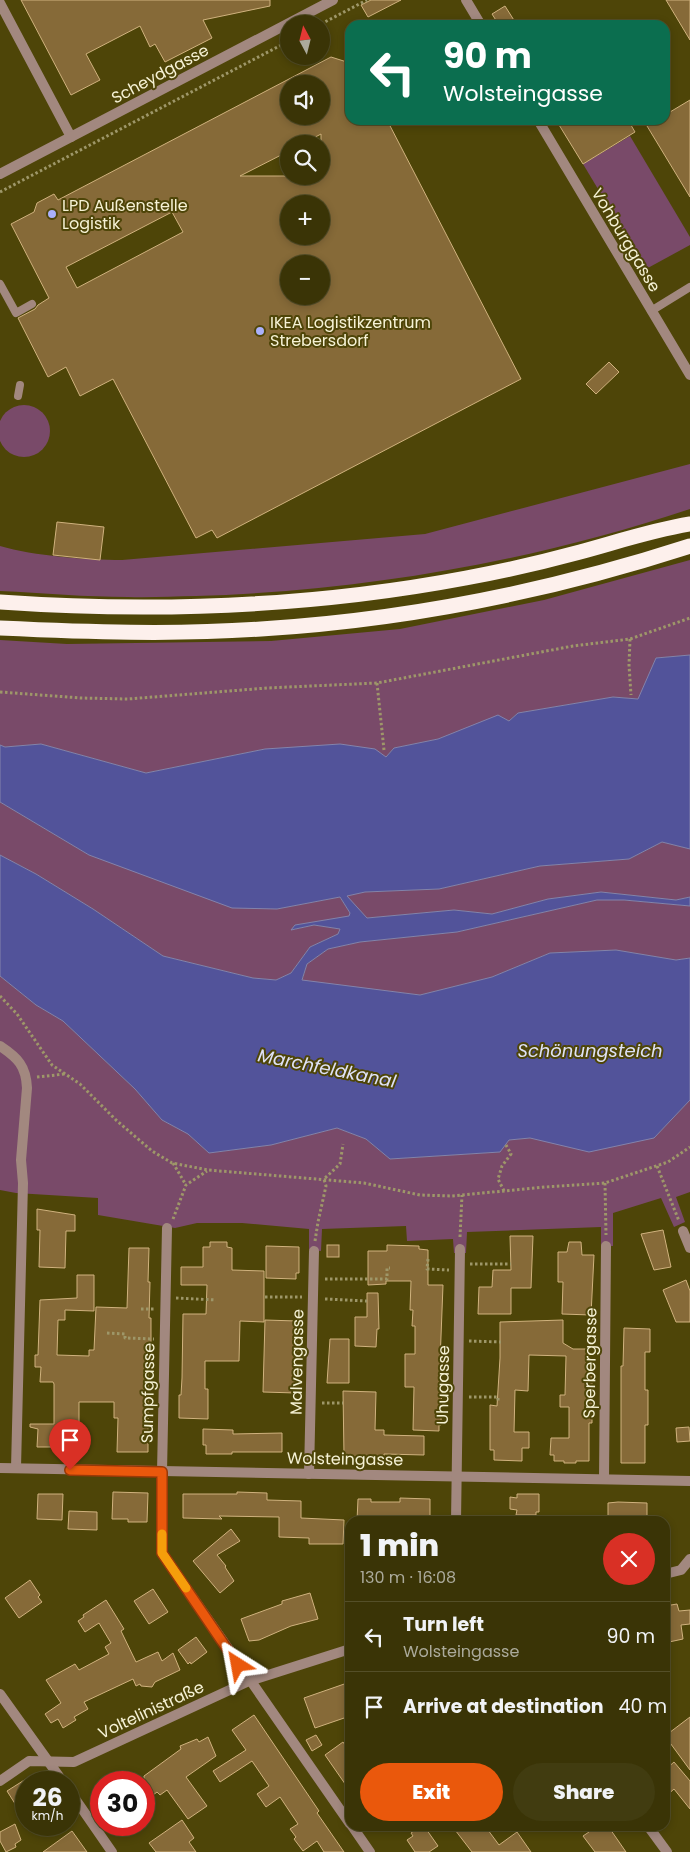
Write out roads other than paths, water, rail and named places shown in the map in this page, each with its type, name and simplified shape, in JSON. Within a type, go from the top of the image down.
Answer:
[{"type":"highway","points":[[671,527],[690,514]]},
{"type":"highway","points":[[0,602],[129,608],[185,608],[342,597],[413,587],[499,571],[578,553],[671,527],[690,524]]},
{"type":"highway","points":[[0,628],[57,631],[198,632],[260,629],[358,620],[442,608],[520,592],[587,576],[690,546]]},
{"type":"street","name":"Scheydgasse","points":[[0,174],[333,0]]},
{"type":"street","points":[[466,0],[478,20]]},
{"type":"street","points":[[0,3],[71,137]]},
{"type":"street","name":"Vohburggasse","points":[[541,125],[690,375]]},
{"type":"street","points":[[0,1046],[11,1053],[22,1064],[27,1088],[21,1160],[23,1183],[16,1468]]},
{"type":"street","name":"Sumpfgasse","points":[[167,1228],[162,1553],[249,1681],[345,1817]]},
{"type":"street","points":[[683,1231],[690,1248]]},
{"type":"street","name":"Sperbergasse","points":[[604,1480],[606,1246]]},
{"type":"street","name":"Uhugasse","points":[[456,1516],[460,1248]]},
{"type":"street","name":"Malvengasse","points":[[309,1474],[314,1251]]},
{"type":"street","name":"Wolsteingasse","points":[[0,1468],[690,1481]]},
{"type":"street","points":[[670,1573],[686,1570],[690,1559]]},
{"type":"street","name":"Voltelinistraße","points":[[0,1781],[29,1761],[74,1762],[249,1681],[345,1651]]},
{"type":"street","points":[[0,1694],[55,1771]]},
{"type":"street","points":[[80,1806],[112,1852]]},
{"type":"street","name":"Sumpfgasse","points":[[355,1831],[370,1852]]},
{"type":"street","points":[[652,1831],[667,1852]]},
{"type":"lane","points":[[0,284],[16,313],[32,304]]},
{"type":"lane","points":[[651,311],[690,288]]},
{"type":"lane","points":[[18,396],[20,385]]},
{"type":"water","name":"Schönungsteich","points":[[690,655],[690,849],[662,842],[629,859],[540,866],[439,889],[365,892],[347,896],[367,918],[454,910],[492,914],[548,899],[601,892],[676,900],[690,897],[690,906],[624,900],[597,900],[457,932],[360,942],[328,949],[307,964],[302,980],[420,995],[492,977],[550,953],[616,950],[676,960],[690,958],[690,1100],[654,1138],[589,1152],[530,1138],[509,1140],[500,1152],[390,1159],[366,1139],[337,1128],[271,1145],[209,1153],[188,1134],[162,1120],[135,1089],[63,1021],[36,1005],[0,976],[0,855],[36,874],[93,909],[163,956],[253,978],[276,980],[291,973],[310,947],[338,934],[340,929],[314,925],[291,930],[295,925],[349,916],[350,913],[340,897],[277,909],[232,908],[89,855],[0,802],[0,745],[5,747],[41,744],[146,773],[265,749],[340,744],[375,749],[386,757],[394,748],[438,739],[498,715],[509,721],[518,713],[613,697],[638,699],[656,658]]},
{"type":"place","name":"LPD Außenstelle Logistik","points":[[52,214]]},
{"type":"place","name":"IKEA Logistikzentrum Strebersdorf","points":[[260,331]]},
{"type":"water label","name":"Marchfeldkanal","points":[[327,1068]]}]
